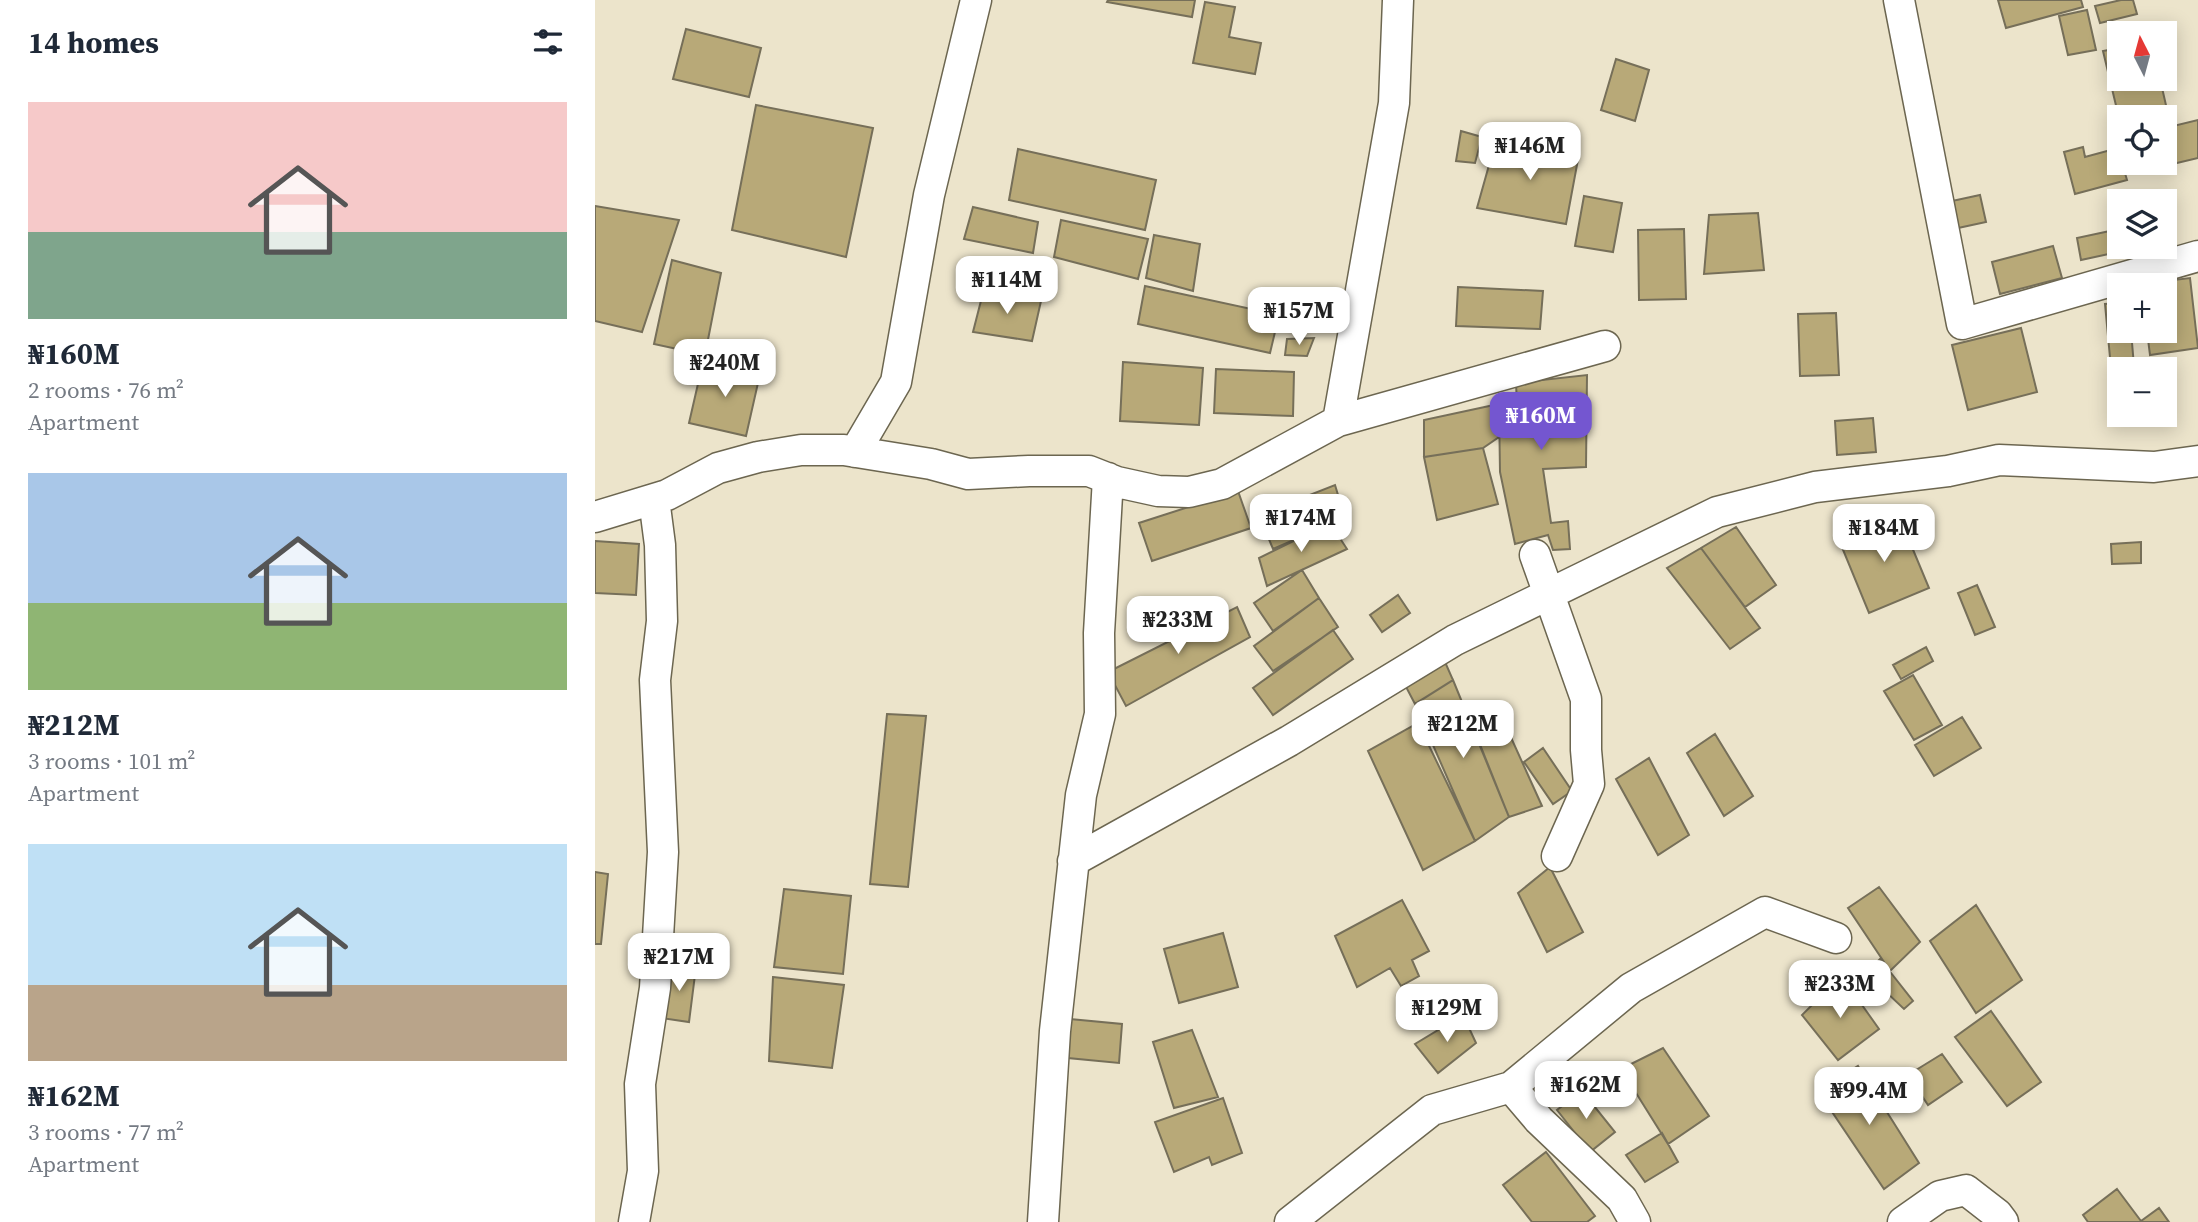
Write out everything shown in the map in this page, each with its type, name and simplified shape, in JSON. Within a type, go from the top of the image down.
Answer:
[{"type":"street","points":[[855,452],[896,382],[929,195],[976,0]]},
{"type":"street","points":[[1338,421],[1394,103],[1398,0]]},
{"type":"street","points":[[1899,0],[1962,324],[2198,256]]},
{"type":"street","points":[[595,517],[667,495],[717,468],[758,457],[801,450],[855,452],[932,464],[968,474],[1089,471],[1158,491],[1189,492],[1222,484],[1338,421],[1605,346]]},
{"type":"street","points":[[1073,861],[1289,741],[1455,640],[1717,512],[1815,487],[1948,471],[1999,460],[2154,467],[2198,461]]},
{"type":"street","points":[[1043,1222],[1055,1031],[1073,861],[1081,795],[1100,714],[1099,633],[1108,478]]},
{"type":"street","points":[[634,1222],[643,1171],[640,1084],[655,988],[663,852],[655,680],[662,621],[661,557],[655,499]]},
{"type":"street","points":[[1535,555],[1586,699],[1585,750],[1589,784],[1557,856]]},
{"type":"street","points":[[1290,1222],[1432,1110],[1511,1087],[1631,988],[1765,912],[1836,938]]},
{"type":"street","points":[[1511,1087],[1539,1120],[1622,1199],[1635,1222]]},
{"type":"street","points":[[1903,1222],[1940,1196],[1966,1189],[2003,1222]]},
{"type":"building","points":[[1195,0],[1192,17],[1107,2]]},
{"type":"building","points":[[1998,0],[2081,0],[2083,7],[2006,28]]},
{"type":"building","points":[[2133,0],[2137,14],[2100,23],[2095,6]]},
{"type":"building","points":[[1205,2],[1235,7],[1229,37],[1261,43],[1255,74],[1193,63]]},
{"type":"building","points":[[2087,10],[2096,50],[2068,55],[2059,16]]},
{"type":"building","points":[[686,29],[761,48],[749,97],[673,79]]},
{"type":"building","points":[[2107,50],[2107,68],[2103,51]]},
{"type":"building","points":[[1616,59],[1649,70],[1635,121],[1601,110]]},
{"type":"building","points":[[2113,91],[2163,91],[2166,105],[2116,105]]},
{"type":"building","points":[[756,105],[873,128],[846,257],[732,230]]},
{"type":"building","points":[[2198,120],[2198,158],[2177,163],[2177,125]]},
{"type":"building","points":[[1461,131],[1482,137],[1475,163],[1456,161]]},
{"type":"building","points":[[1499,140],[1579,154],[1566,224],[1477,208],[1493,151]]},
{"type":"building","points":[[2083,147],[2085,157],[2107,151],[2107,175],[2126,175],[2127,180],[2075,194],[2064,152]]},
{"type":"building","points":[[1018,149],[1156,180],[1145,230],[1009,200]]},
{"type":"building","points":[[1980,195],[1986,222],[1958,228],[1952,201]]},
{"type":"building","points":[[1584,196],[1622,203],[1613,252],[1575,246]]},
{"type":"building","points":[[595,206],[679,220],[642,332],[595,321]]},
{"type":"building","points":[[973,207],[1038,222],[1033,253],[964,239]]},
{"type":"building","points":[[1758,213],[1764,270],[1704,274],[1709,215]]},
{"type":"building","points":[[1061,220],[1148,239],[1138,279],[1054,257]]},
{"type":"building","points":[[1684,229],[1686,299],[1639,300],[1638,230]]},
{"type":"building","points":[[2107,232],[2107,254],[2081,260],[2077,238]]},
{"type":"building","points":[[1154,235],[1200,244],[1193,291],[1146,278]]},
{"type":"building","points":[[2053,246],[2062,278],[2000,294],[1992,262]]},
{"type":"building","points":[[672,260],[721,273],[705,355],[654,344]]},
{"type":"building","points":[[2190,278],[2198,348],[2150,355],[2148,343],[2177,343],[2177,280]]},
{"type":"building","points":[[1145,286],[1279,315],[1270,353],[1138,324]]},
{"type":"building","points":[[1458,287],[1543,291],[1540,329],[1456,326]]},
{"type":"building","points":[[984,289],[1041,301],[1032,341],[973,332]]},
{"type":"building","points":[[1836,313],[1839,375],[1800,376],[1798,314]]},
{"type":"building","points":[[2021,328],[2037,392],[1968,410],[1952,345]]},
{"type":"building","points":[[1314,338],[1307,356],[1285,355],[1287,339]]},
{"type":"building","points":[[2109,343],[2132,343],[2133,357],[2110,357]]},
{"type":"building","points":[[703,362],[760,374],[746,436],[689,423]]},
{"type":"building","points":[[1123,362],[1203,368],[1199,425],[1120,421]]},
{"type":"building","points":[[1216,369],[1294,372],[1293,416],[1214,413]]},
{"type":"building","points":[[1587,375],[1586,467],[1543,469],[1551,523],[1568,521],[1570,549],[1553,550],[1548,535],[1515,544],[1500,472],[1499,405],[1517,405],[1516,383]]},
{"type":"building","points":[[1494,405],[1499,437],[1483,448],[1424,457],[1424,420]]},
{"type":"building","points":[[1873,418],[1876,452],[1837,455],[1835,421]]},
{"type":"building","points":[[1483,448],[1498,504],[1437,520],[1424,457]]},
{"type":"building","points":[[1335,485],[1345,518],[1273,549],[1259,515]]},
{"type":"building","points":[[1238,491],[1251,528],[1152,561],[1139,523]]},
{"type":"building","points":[[1899,516],[1929,588],[1869,613],[1839,540]]},
{"type":"building","points":[[1330,523],[1347,549],[1267,586],[1259,558]]},
{"type":"building","points":[[1736,527],[1776,585],[1745,607],[1701,548]]},
{"type":"building","points":[[595,541],[639,544],[636,595],[595,593]]},
{"type":"building","points":[[2141,542],[2141,563],[2112,564],[2111,544]]},
{"type":"building","points":[[1701,548],[1760,628],[1730,649],[1667,568]]},
{"type":"building","points":[[1302,570],[1319,598],[1273,631],[1254,603]]},
{"type":"building","points":[[1977,585],[1995,627],[1975,635],[1958,593]]},
{"type":"building","points":[[1398,595],[1410,613],[1382,632],[1370,615]]},
{"type":"building","points":[[1319,598],[1338,627],[1273,671],[1254,646]]},
{"type":"building","points":[[1237,607],[1250,637],[1126,706],[1108,672]]},
{"type":"building","points":[[1333,630],[1353,659],[1273,715],[1253,688]]},
{"type":"building","points":[[1926,647],[1933,661],[1901,679],[1893,665]]},
{"type":"building","points":[[1445,662],[1453,680],[1415,704],[1404,683]]},
{"type":"building","points":[[1913,675],[1942,725],[1914,740],[1884,691]]},
{"type":"building","points":[[1453,680],[1509,817],[1475,841],[1415,704]]},
{"type":"building","points":[[1499,711],[1542,806],[1509,817],[1473,727]]},
{"type":"building","points":[[887,714],[926,716],[908,887],[870,884]]},
{"type":"building","points":[[1962,717],[1981,748],[1934,776],[1915,745]]},
{"type":"building","points":[[1418,723],[1475,841],[1423,870],[1368,751]]},
{"type":"building","points":[[1715,734],[1753,796],[1724,816],[1687,753]]},
{"type":"building","points":[[1543,748],[1572,791],[1553,804],[1524,762]]},
{"type":"building","points":[[1649,758],[1689,835],[1658,855],[1616,779]]},
{"type":"building","points":[[1550,867],[1583,932],[1547,952],[1518,893]]},
{"type":"building","points":[[595,872],[608,874],[601,944],[595,944]]},
{"type":"building","points":[[1879,887],[1920,942],[1890,971],[1848,908]]},
{"type":"building","points":[[784,889],[851,896],[843,974],[774,967]]},
{"type":"building","points":[[1402,900],[1429,951],[1412,960],[1419,976],[1401,986],[1390,968],[1357,987],[1335,936]]},
{"type":"building","points":[[1976,905],[2022,980],[1976,1013],[1930,941]]},
{"type":"building","points":[[1223,933],[1238,987],[1179,1003],[1164,949]]},
{"type":"building","points":[[1880,959],[1913,1001],[1904,1009],[1866,973]]},
{"type":"building","points":[[668,964],[696,967],[689,1022],[661,1018]]},
{"type":"building","points":[[773,977],[844,985],[832,1068],[769,1061]]},
{"type":"building","points":[[1845,981],[1879,1029],[1838,1060],[1802,1015],[1828,989]]},
{"type":"building","points":[[1991,1011],[2041,1082],[2007,1106],[1955,1037]]},
{"type":"building","points":[[1463,1015],[1476,1043],[1438,1073],[1415,1044]]},
{"type":"building","points":[[1070,1019],[1122,1024],[1119,1063],[1068,1058]]},
{"type":"building","points":[[1192,1030],[1218,1097],[1174,1108],[1153,1042]]},
{"type":"building","points":[[1663,1048],[1709,1116],[1668,1144],[1621,1069]]},
{"type":"building","points":[[1942,1054],[1962,1082],[1928,1105],[1908,1075]]},
{"type":"building","points":[[1858,1066],[1919,1163],[1884,1189],[1818,1091]]},
{"type":"building","points":[[1582,1091],[1615,1132],[1590,1152],[1557,1110]]},
{"type":"building","points":[[1223,1098],[1242,1153],[1212,1165],[1209,1157],[1174,1172],[1155,1122]]},
{"type":"building","points":[[1662,1133],[1678,1162],[1645,1182],[1626,1155]]},
{"type":"building","points":[[1546,1152],[1595,1216],[1587,1222],[1532,1222],[1503,1185]]},
{"type":"building","points":[[2117,1189],[2141,1221],[2159,1208],[2169,1222],[2088,1222],[2083,1215]]}]
